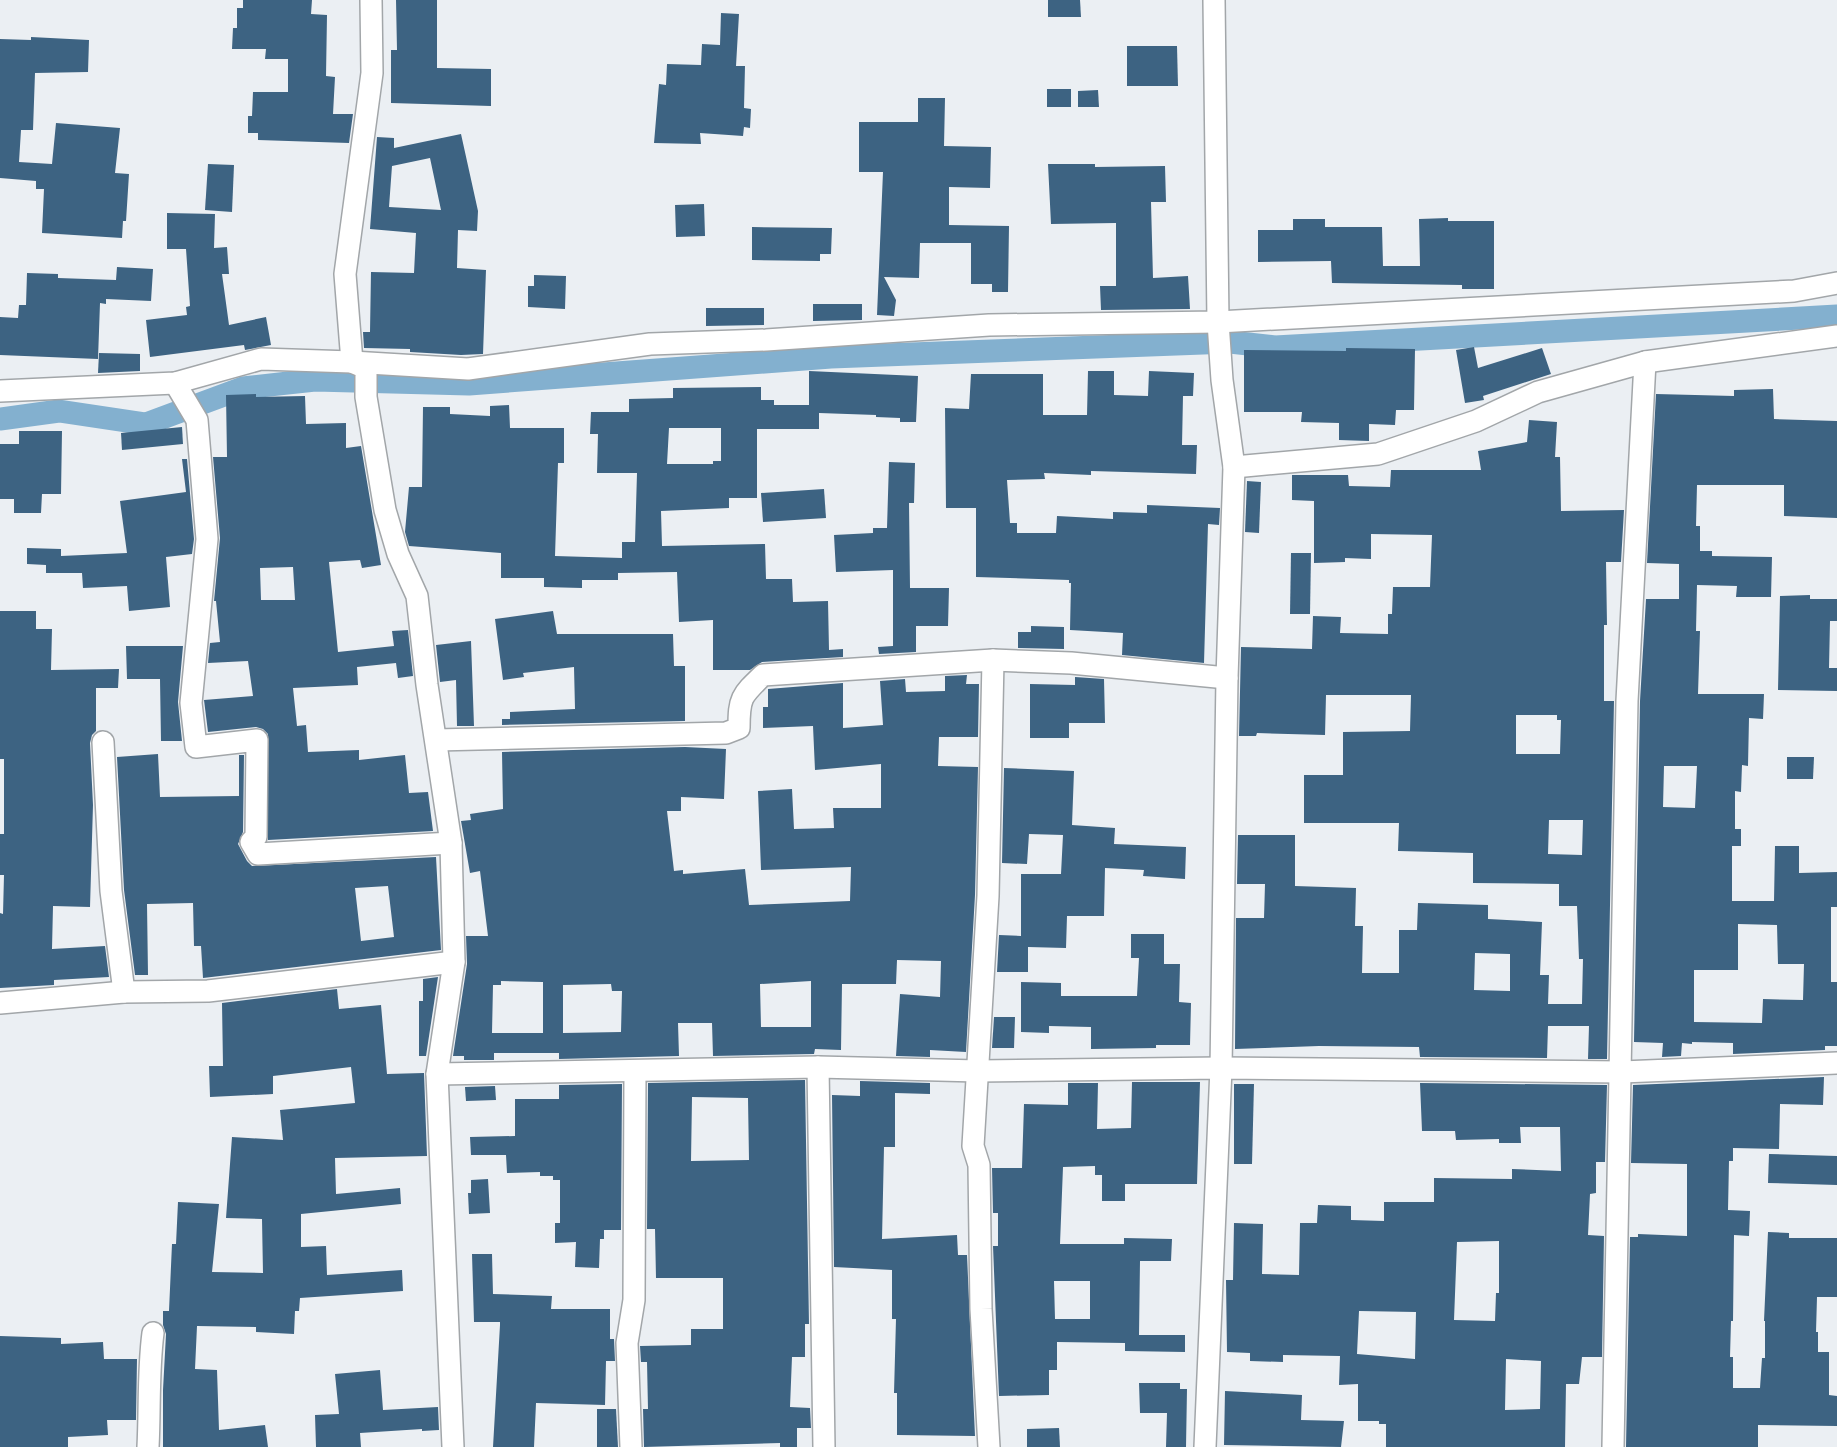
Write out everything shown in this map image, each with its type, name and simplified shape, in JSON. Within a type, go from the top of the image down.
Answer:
[{"type":"street","points":[[371,0],[372,73],[345,274],[385,510],[398,554],[417,596],[426,685],[451,842],[454,962],[437,1074],[453,1447]]},
{"type":"street","points":[[1205,1447],[1221,1068],[1227,678],[1234,467],[1222,380],[1218,322],[1214,0]]},
{"type":"street","points":[[0,391],[175,383],[261,359],[468,369],[650,344],[766,340],[989,325],[1218,322],[1794,291],[1837,283]]},
{"type":"street","points":[[1234,467],[1378,454],[1476,421],[1538,392],[1645,362],[1837,336]]},
{"type":"street","points":[[1613,1447],[1627,701],[1645,362]]},
{"type":"street","points":[[175,383],[197,420],[207,539],[191,703],[195,747],[257,740],[256,837],[251,842],[258,854],[451,842]]},
{"type":"street","points":[[436,740],[726,733],[739,728],[739,706],[745,692],[762,675],[993,660],[1071,663],[1227,678]]},
{"type":"street","points":[[989,1447],[981,1309],[979,1165],[974,1146],[989,884],[993,660]]},
{"type":"street","points":[[103,742],[110,891],[124,992]]},
{"type":"street","points":[[0,1003],[124,992],[208,991],[454,962]]},
{"type":"street","points":[[437,1074],[818,1067],[1622,1072],[1837,1063]]},
{"type":"street","points":[[818,1067],[824,1447]]},
{"type":"street","points":[[631,1447],[627,1343],[634,1300],[635,1071]]},
{"type":"street","points":[[148,1447],[149,1368],[153,1333]]},
{"type":"building","points":[[243,0],[312,0],[311,14],[327,15],[326,76],[335,77],[333,114],[353,114],[349,143],[258,140],[258,133],[248,133],[253,92],[288,92],[288,59],[265,59],[266,49],[232,49],[233,28],[237,28],[237,8],[243,8]]},
{"type":"building","points":[[396,0],[437,0],[437,68],[491,69],[491,106],[391,103],[391,50],[397,50]]},
{"type":"building","points":[[1048,0],[1080,0],[1081,17],[1048,17]]},
{"type":"building","points":[[721,13],[739,14],[736,66],[745,66],[744,108],[751,109],[750,128],[744,127],[743,136],[700,133],[701,144],[654,143],[659,84],[666,85],[667,64],[701,65],[702,44],[720,45]]},
{"type":"building","points":[[31,37],[89,40],[88,72],[35,73],[33,130],[21,130],[19,162],[52,164],[56,123],[120,128],[115,173],[129,174],[126,221],[123,221],[122,238],[42,233],[44,189],[36,189],[36,181],[0,178],[0,39],[31,40]]},
{"type":"building","points":[[1127,46],[1177,46],[1178,86],[1127,86]]},
{"type":"building","points":[[1047,89],[1071,89],[1071,107],[1047,107]]},
{"type":"building","points":[[1098,90],[1099,107],[1078,107],[1078,91]]},
{"type":"building","points":[[918,98],[945,98],[944,146],[991,147],[990,188],[949,187],[949,225],[1009,226],[1008,292],[992,292],[992,284],[971,284],[971,243],[920,243],[919,278],[884,277],[896,300],[894,316],[877,315],[883,172],[859,172],[859,122],[918,122]]},
{"type":"building","points":[[461,134],[478,211],[477,231],[458,230],[457,268],[486,270],[483,354],[461,355],[410,352],[410,349],[364,348],[363,332],[370,332],[371,272],[414,273],[416,233],[370,229],[377,137],[394,138],[394,148]],"holes":[[[430,158],[441,210],[389,207],[392,166]]]},
{"type":"building","points":[[208,164],[234,165],[232,212],[205,210]]},
{"type":"building","points":[[1048,164],[1095,164],[1095,167],[1165,166],[1166,202],[1151,202],[1153,278],[1188,276],[1190,309],[1101,310],[1100,286],[1116,286],[1116,223],[1051,224]]},
{"type":"building","points":[[704,204],[705,236],[676,237],[675,205]]},
{"type":"building","points":[[167,213],[215,214],[214,248],[227,247],[229,274],[222,274],[229,325],[266,317],[271,345],[245,350],[244,345],[150,357],[146,320],[187,315],[186,307],[190,306],[186,249],[167,249]]},
{"type":"building","points":[[1448,218],[1448,221],[1494,221],[1494,289],[1462,289],[1462,285],[1332,283],[1331,261],[1258,262],[1258,230],[1293,230],[1293,219],[1325,219],[1325,227],[1382,227],[1383,266],[1420,266],[1419,219]]},
{"type":"building","points":[[752,227],[832,228],[831,254],[820,254],[820,261],[752,260]]},
{"type":"building","points":[[117,267],[153,269],[151,301],[106,299],[106,304],[100,303],[98,359],[0,355],[0,317],[18,318],[19,305],[26,305],[27,273],[58,274],[58,278],[116,280]]},
{"type":"building","points":[[534,275],[566,276],[565,309],[528,307],[528,286],[534,286]]},
{"type":"building","points":[[813,304],[862,304],[862,320],[813,321]]},
{"type":"building","points":[[706,308],[764,308],[764,325],[706,326]]},
{"type":"building","points":[[1474,347],[1478,368],[1542,348],[1551,374],[1483,396],[1484,400],[1465,403],[1456,350]]},
{"type":"building","points":[[1346,348],[1415,349],[1414,410],[1396,410],[1395,425],[1369,424],[1369,441],[1339,440],[1339,423],[1301,422],[1302,412],[1244,412],[1244,350],[1346,351]]},
{"type":"building","points":[[99,353],[140,354],[140,371],[98,373]]},
{"type":"building","points":[[809,371],[918,376],[916,422],[900,422],[900,418],[876,415],[819,413],[819,429],[757,429],[757,498],[729,498],[729,508],[661,511],[662,546],[765,544],[766,579],[792,579],[793,602],[828,601],[829,650],[843,649],[843,657],[762,662],[750,670],[713,670],[713,620],[679,622],[677,572],[618,573],[618,580],[582,580],[582,588],[544,587],[544,578],[501,578],[501,553],[409,546],[405,532],[409,487],[422,487],[423,407],[450,407],[450,414],[490,416],[490,406],[509,405],[510,428],[564,428],[564,463],[558,463],[555,556],[622,558],[622,542],[635,542],[637,473],[597,473],[598,434],[590,434],[591,412],[629,412],[629,399],[673,398],[673,388],[761,387],[761,400],[774,400],[774,405],[809,405]],"holes":[[[669,428],[721,428],[721,461],[713,461],[713,464],[667,464]]]},
{"type":"building","points":[[1088,371],[1114,371],[1114,395],[1148,396],[1149,371],[1194,373],[1193,396],[1183,396],[1182,445],[1197,445],[1196,474],[1091,471],[1091,475],[1044,473],[1045,479],[1007,480],[1010,523],[1017,523],[1017,533],[1056,533],[1057,516],[1113,519],[1113,512],[1147,513],[1147,505],[1220,508],[1219,525],[1208,524],[1204,663],[1122,655],[1123,633],[1070,630],[1069,580],[976,577],[976,508],[946,508],[945,408],[969,409],[971,374],[1043,374],[1043,415],[1087,415]]},
{"type":"building","points":[[1773,389],[1774,419],[1837,421],[1837,518],[1784,516],[1784,485],[1697,485],[1696,526],[1700,526],[1700,551],[1712,551],[1712,556],[1772,557],[1771,597],[1736,597],[1737,586],[1697,585],[1696,631],[1700,631],[1698,694],[1764,694],[1763,719],[1749,718],[1748,766],[1742,765],[1741,792],[1735,791],[1735,829],[1741,829],[1741,846],[1732,846],[1732,901],[1774,901],[1775,846],[1799,846],[1799,873],[1837,872],[1837,907],[1831,907],[1831,982],[1837,982],[1837,1046],[1825,1046],[1825,1050],[1733,1054],[1733,1043],[1692,1042],[1682,1043],[1681,1056],[1662,1057],[1663,1043],[1634,1042],[1640,701],[1646,599],[1679,599],[1679,564],[1647,563],[1656,394],[1734,396],[1734,390]],"holes":[[[1664,766],[1697,766],[1695,808],[1663,807]],[[1738,924],[1777,925],[1778,964],[1804,964],[1803,1000],[1763,999],[1762,1023],[1694,1022],[1694,970],[1738,970]]]},
{"type":"building","points":[[226,395],[305,396],[306,424],[346,423],[346,448],[361,446],[381,565],[362,568],[360,560],[329,562],[338,652],[394,646],[392,631],[408,630],[413,676],[398,678],[396,663],[357,667],[358,685],[293,688],[297,726],[306,725],[308,752],[359,750],[359,760],[405,755],[409,793],[428,792],[433,831],[268,840],[268,734],[256,727],[208,732],[204,700],[253,696],[248,661],[208,663],[210,643],[220,642],[214,601],[220,538],[213,457],[227,457]],"holes":[[[293,567],[295,600],[261,600],[260,568]]]},
{"type":"building","points":[[1529,420],[1557,422],[1555,457],[1560,457],[1561,511],[1624,510],[1621,562],[1606,562],[1607,625],[1604,625],[1604,701],[1614,701],[1607,1059],[1588,1059],[1589,1026],[1548,1026],[1547,1058],[1420,1057],[1419,1047],[1235,1049],[1236,918],[1264,918],[1265,884],[1237,884],[1238,835],[1295,835],[1295,886],[1356,888],[1355,926],[1363,926],[1362,973],[1399,973],[1399,930],[1417,930],[1418,903],[1488,905],[1488,919],[1542,922],[1540,975],[1549,975],[1548,1004],[1582,1004],[1583,959],[1579,959],[1577,906],[1559,906],[1559,884],[1473,883],[1473,853],[1398,851],[1399,823],[1304,823],[1304,775],[1343,775],[1343,732],[1410,731],[1411,695],[1326,695],[1325,735],[1257,733],[1256,736],[1239,736],[1241,647],[1312,649],[1313,616],[1341,617],[1340,633],[1388,634],[1388,614],[1392,614],[1393,587],[1430,587],[1432,535],[1371,534],[1371,559],[1345,558],[1345,562],[1314,563],[1314,501],[1292,500],[1292,475],[1348,475],[1349,486],[1390,487],[1391,470],[1481,470],[1478,451],[1527,442]],"holes":[[[1516,715],[1557,715],[1557,720],[1561,720],[1560,754],[1516,754]],[[1549,820],[1583,820],[1582,855],[1548,854]],[[1475,953],[1510,954],[1510,991],[1474,990]]]},
{"type":"building","points":[[182,427],[183,444],[122,450],[121,433]]},
{"type":"building","points":[[19,431],[62,431],[61,494],[42,494],[41,513],[14,513],[14,499],[0,499],[0,444],[19,444]]},
{"type":"building","points":[[182,459],[187,459],[194,539],[192,554],[166,557],[170,607],[129,611],[127,586],[83,588],[82,573],[46,573],[46,565],[27,564],[27,548],[61,549],[61,556],[127,553],[120,501],[186,492]]},
{"type":"building","points":[[889,462],[915,463],[914,503],[909,503],[910,588],[949,588],[948,626],[916,626],[916,652],[879,654],[878,647],[893,646],[893,570],[836,572],[834,535],[873,533],[873,528],[887,528]]},
{"type":"building","points":[[1247,481],[1261,482],[1259,533],[1245,532]]},
{"type":"building","points":[[824,489],[826,518],[763,522],[761,493]]},
{"type":"building","points":[[1291,553],[1311,553],[1310,614],[1290,614]]},
{"type":"building","points":[[1810,595],[1810,599],[1837,599],[1837,621],[1830,621],[1829,668],[1837,668],[1837,691],[1778,690],[1780,596]]},
{"type":"building","points":[[0,611],[36,611],[36,629],[52,629],[51,670],[119,669],[118,688],[96,688],[96,731],[90,743],[93,805],[90,907],[53,906],[52,949],[105,946],[109,977],[54,980],[54,985],[0,988],[0,913],[3,914],[4,875],[0,875],[0,834],[4,834],[4,759],[0,759]]},
{"type":"building","points":[[553,611],[557,634],[673,634],[674,666],[685,666],[685,721],[502,725],[502,719],[510,719],[510,712],[575,709],[574,667],[523,673],[524,677],[503,680],[495,619]]},
{"type":"building","points":[[1031,626],[1064,627],[1064,649],[1018,648],[1018,632],[1031,632]]},
{"type":"building","points":[[471,641],[474,726],[457,726],[456,680],[440,682],[436,645]]},
{"type":"building","points":[[126,646],[183,646],[178,702],[182,741],[161,741],[160,679],[127,679]]},
{"type":"building","points":[[967,675],[966,684],[979,684],[978,737],[939,737],[938,766],[978,767],[975,895],[966,1052],[930,1050],[930,1057],[896,1056],[900,994],[940,997],[941,961],[897,960],[896,984],[842,984],[841,1050],[815,1049],[814,1054],[713,1056],[712,1023],[678,1023],[679,1056],[559,1059],[559,1053],[494,1053],[494,1060],[464,1060],[464,1056],[453,1056],[467,964],[466,936],[488,936],[480,871],[470,873],[461,821],[471,820],[470,814],[503,809],[502,752],[685,747],[726,749],[724,799],[681,797],[681,811],[667,811],[674,871],[683,870],[683,874],[745,869],[749,905],[850,901],[851,867],[761,870],[758,791],[792,789],[794,829],[834,828],[833,808],[881,808],[881,764],[815,770],[813,726],[763,728],[763,707],[768,707],[768,689],[843,683],[843,728],[883,725],[880,681],[905,679],[906,692],[945,691],[945,676]],"holes":[[[501,981],[543,982],[543,1033],[492,1033],[493,985],[501,985]],[[811,981],[811,1027],[761,1027],[760,984]],[[611,984],[612,991],[622,991],[621,1032],[563,1033],[563,985]]]},
{"type":"building","points":[[1075,677],[1104,679],[1105,723],[1069,723],[1069,738],[1030,738],[1030,684],[1075,685]]},
{"type":"building","points":[[158,754],[160,797],[239,796],[239,755],[244,755],[243,832],[238,844],[252,866],[436,857],[441,950],[203,978],[201,946],[194,946],[193,903],[147,904],[148,975],[135,975],[124,890],[117,757]],"holes":[[[388,886],[394,937],[361,941],[355,888]]]},
{"type":"building","points":[[1787,757],[1814,757],[1813,779],[1787,779]]},
{"type":"building","points":[[1004,768],[1074,771],[1072,825],[1115,828],[1114,844],[1186,847],[1185,879],[1143,876],[1144,870],[1105,868],[1104,916],[1067,916],[1066,948],[1028,947],[1028,972],[997,972],[999,935],[1021,936],[1021,874],[1061,874],[1063,835],[1029,834],[1027,864],[1002,863]]},
{"type":"building","points":[[1131,934],[1164,934],[1164,964],[1180,964],[1179,1002],[1191,1003],[1190,1045],[1091,1049],[1091,1027],[1049,1026],[1049,1033],[1021,1032],[1021,982],[1061,983],[1061,996],[1137,996],[1139,958],[1131,958]]},
{"type":"building","points":[[438,977],[426,1056],[419,1056],[419,1001],[423,1001],[423,979]]},
{"type":"building","points":[[337,989],[339,1009],[381,1005],[387,1074],[424,1073],[427,1156],[335,1158],[336,1194],[400,1188],[401,1204],[301,1214],[301,1247],[326,1246],[327,1275],[402,1270],[403,1291],[300,1298],[299,1311],[295,1311],[294,1334],[256,1332],[256,1327],[197,1326],[195,1369],[217,1370],[219,1430],[265,1425],[268,1447],[163,1447],[166,1334],[163,1311],[169,1311],[172,1244],[176,1244],[178,1202],[219,1204],[212,1272],[263,1273],[262,1219],[226,1218],[232,1137],[283,1140],[280,1110],[355,1103],[351,1067],[273,1076],[273,1094],[210,1097],[209,1066],[223,1066],[222,1003]]},
{"type":"building","points":[[994,1017],[1015,1017],[1014,1048],[992,1048]]},
{"type":"building","points":[[1824,1077],[1823,1105],[1780,1104],[1779,1149],[1733,1148],[1733,1161],[1729,1161],[1728,1210],[1750,1211],[1749,1236],[1734,1235],[1730,1357],[1733,1357],[1733,1388],[1760,1388],[1762,1358],[1765,1358],[1768,1232],[1789,1233],[1789,1238],[1837,1238],[1837,1297],[1817,1297],[1816,1332],[1818,1352],[1829,1352],[1829,1395],[1837,1396],[1837,1426],[1758,1425],[1758,1447],[1626,1447],[1630,1237],[1638,1237],[1638,1234],[1687,1236],[1687,1164],[1631,1163],[1633,1085]]},
{"type":"building","points":[[805,1080],[809,1324],[805,1324],[805,1357],[792,1357],[790,1407],[810,1408],[811,1428],[797,1428],[797,1447],[780,1447],[780,1443],[644,1447],[643,1409],[648,1409],[647,1362],[641,1362],[640,1346],[691,1345],[691,1329],[723,1329],[723,1278],[656,1278],[655,1229],[647,1229],[648,1083]],"holes":[[[692,1097],[748,1098],[749,1160],[691,1161]]]},
{"type":"building","points":[[860,1081],[930,1083],[930,1094],[895,1093],[895,1147],[884,1147],[882,1239],[957,1235],[958,1255],[967,1255],[975,1436],[897,1435],[897,1393],[894,1393],[896,1319],[892,1319],[892,1270],[834,1267],[832,1095],[860,1096]]},
{"type":"building","points":[[1132,1082],[1200,1082],[1197,1184],[1125,1184],[1125,1201],[1102,1201],[1102,1175],[1095,1175],[1095,1166],[1063,1167],[1060,1244],[1124,1244],[1124,1238],[1172,1239],[1171,1261],[1140,1261],[1139,1335],[1185,1335],[1185,1352],[1125,1351],[1125,1343],[1057,1342],[1057,1370],[1049,1370],[1049,1395],[999,1396],[993,1246],[998,1246],[998,1213],[993,1213],[992,1168],[1022,1168],[1024,1104],[1068,1105],[1068,1083],[1098,1083],[1097,1129],[1131,1128]],"holes":[[[1054,1281],[1090,1281],[1090,1319],[1055,1319]]]},
{"type":"building","points":[[1420,1083],[1607,1085],[1605,1162],[1596,1162],[1596,1193],[1590,1194],[1588,1235],[1604,1236],[1602,1357],[1582,1357],[1579,1384],[1566,1384],[1565,1447],[1386,1447],[1386,1424],[1379,1424],[1379,1421],[1358,1421],[1358,1384],[1339,1385],[1340,1356],[1283,1355],[1283,1362],[1250,1361],[1250,1353],[1227,1352],[1226,1280],[1233,1280],[1234,1223],[1263,1224],[1262,1274],[1299,1275],[1300,1223],[1317,1223],[1318,1205],[1351,1206],[1351,1220],[1384,1221],[1384,1202],[1434,1202],[1434,1178],[1512,1179],[1512,1169],[1561,1171],[1560,1127],[1520,1127],[1521,1143],[1499,1143],[1499,1139],[1456,1140],[1455,1131],[1422,1131]],"holes":[[[1499,1241],[1499,1293],[1496,1293],[1495,1321],[1454,1320],[1457,1242]],[[1359,1311],[1416,1312],[1415,1359],[1357,1354]],[[1506,1359],[1541,1361],[1540,1409],[1505,1410]]]},
{"type":"building","points":[[622,1084],[621,1230],[604,1230],[604,1239],[600,1239],[599,1268],[575,1267],[576,1242],[555,1243],[555,1223],[560,1223],[560,1180],[553,1180],[553,1176],[540,1176],[540,1172],[507,1173],[506,1155],[471,1155],[470,1137],[515,1136],[515,1099],[559,1099],[559,1085]]},
{"type":"building","points":[[1234,1084],[1254,1084],[1252,1164],[1234,1164]]},
{"type":"building","points":[[495,1086],[496,1100],[466,1101],[465,1087]]},
{"type":"building","points":[[1769,1154],[1837,1156],[1837,1185],[1768,1183]]},
{"type":"building","points":[[488,1179],[490,1213],[469,1214],[468,1193],[471,1193],[471,1180]]},
{"type":"building","points":[[472,1254],[492,1254],[493,1294],[552,1296],[551,1309],[610,1309],[610,1339],[614,1339],[615,1361],[606,1361],[605,1405],[536,1403],[534,1447],[493,1447],[500,1322],[474,1322]]},
{"type":"building","points":[[0,1336],[61,1338],[61,1344],[103,1342],[104,1359],[137,1359],[136,1420],[107,1420],[108,1435],[68,1437],[68,1447],[0,1447]]},
{"type":"building","points":[[380,1370],[383,1410],[438,1407],[439,1430],[360,1433],[361,1447],[316,1447],[315,1415],[339,1414],[335,1374]]},
{"type":"building","points":[[1139,1383],[1180,1383],[1180,1389],[1187,1389],[1186,1447],[1166,1447],[1167,1413],[1140,1413]]},
{"type":"building","points":[[1225,1391],[1302,1395],[1301,1420],[1344,1421],[1341,1447],[1224,1445]]},
{"type":"building","points":[[597,1409],[616,1409],[618,1447],[597,1447]]},
{"type":"building","points":[[1059,1428],[1060,1447],[1027,1447],[1027,1429]]},
{"type":"waterway","points":[[0,419],[59,411],[146,424],[243,388],[315,380],[469,384],[831,357],[1230,342],[1275,347],[1837,316]]}]
